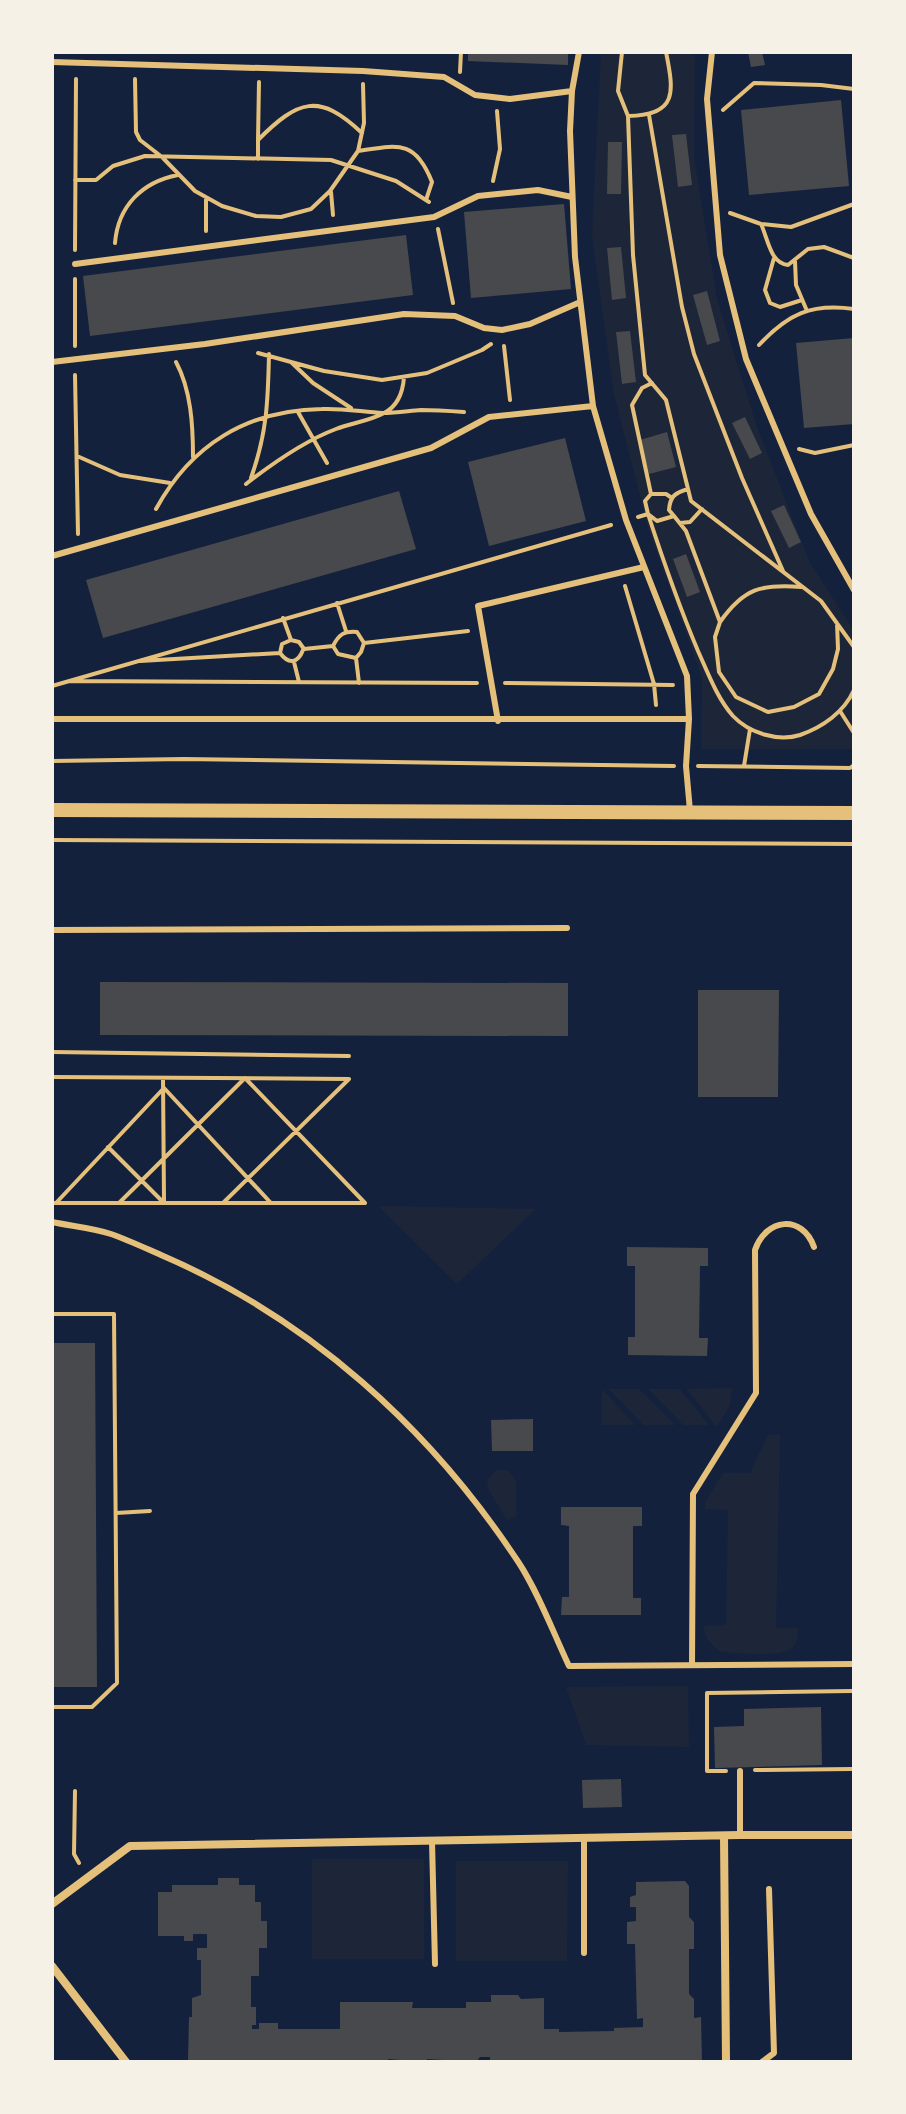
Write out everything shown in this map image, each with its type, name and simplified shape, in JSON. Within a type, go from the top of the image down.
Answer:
[{"type":"street","points":[[52,810],[854,813]]},
{"type":"street","points":[[52,1904],[130,1846],[854,1835]]},
{"type":"street","points":[[724,1836],[726,2062]]},
{"type":"street","points":[[52,1966],[126,2062]]},
{"type":"lane","points":[[579,52],[572,91],[570,131],[572,197],[578,303],[593,406],[626,520],[687,676],[689,719],[686,766],[690,814]]},
{"type":"lane","points":[[712,52],[707,99],[720,255],[746,359],[811,514],[854,590]]},
{"type":"lane","points":[[52,62],[363,71],[444,77],[475,95],[510,99],[572,91]]},
{"type":"lane","points":[[75,264],[434,217],[478,196],[538,190],[572,197]]},
{"type":"lane","points":[[52,362],[404,314],[455,316],[484,328],[502,330],[530,324],[578,303]]},
{"type":"lane","points":[[52,556],[431,448],[489,417],[593,406]]},
{"type":"lane","points":[[498,721],[478,606],[644,567]]},
{"type":"lane","points":[[52,719],[689,719]]},
{"type":"lane","points":[[52,930],[567,928]]},
{"type":"lane","points":[[52,1222],[110,1233],[200,1272],[282,1320],[341,1362],[395,1412],[462,1483],[521,1565],[569,1666],[854,1664]]},
{"type":"lane","points":[[692,1665],[693,1494],[756,1393],[755,1250],[760,1236],[771,1227],[784,1225],[799,1227],[809,1234],[814,1247]]},
{"type":"lane","points":[[740,1771],[740,1835]]},
{"type":"lane","points":[[584,1838],[584,1953]]},
{"type":"lane","points":[[432,1841],[435,1964]]},
{"type":"lane","points":[[762,2062],[774,2053],[769,1889]]},
{"type":"path","points":[[622,52],[618,91],[628,116],[633,255],[645,375],[666,400],[691,501],[821,601],[854,647]]},
{"type":"path","points":[[628,116],[649,115],[664,108],[673,88],[666,52]]},
{"type":"path","points":[[76,63],[75,359],[79,548]]},
{"type":"path","points":[[134,64],[136,132],[140,140],[162,157],[195,191],[222,206],[256,216],[281,217],[311,209],[330,191],[358,151],[364,123],[363,71]]},
{"type":"path","points":[[258,159],[260,68]]},
{"type":"path","points":[[709,122],[754,83],[854,89]]},
{"type":"path","points":[[487,195],[500,149],[495,97]]},
{"type":"path","points":[[258,140],[277,122],[303,105],[327,108],[343,115],[362,133]]},
{"type":"path","points":[[649,115],[682,307],[694,354],[742,478],[783,572]]},
{"type":"path","points":[[358,151],[386,147],[411,149],[423,160],[432,182],[426,200]]},
{"type":"path","points":[[75,180],[96,180],[113,166],[145,156],[331,160],[396,181],[431,204],[446,262],[455,316]]},
{"type":"path","points":[[118,259],[115,241],[118,222],[133,196],[159,178],[178,175]]},
{"type":"path","points":[[330,191],[335,230]]},
{"type":"path","points":[[206,197],[208,247]]},
{"type":"path","points":[[716,208],[761,224],[791,227],[854,204]]},
{"type":"path","points":[[761,224],[774,258],[780,264],[788,265],[808,249],[824,247],[854,258]]},
{"type":"path","points":[[774,258],[765,290],[770,303],[780,307],[802,300]]},
{"type":"path","points":[[795,261],[796,285],[807,311]]},
{"type":"path","points":[[746,359],[779,324],[807,311],[831,306],[854,309]]},
{"type":"path","points":[[499,406],[511,404],[502,330]]},
{"type":"path","points":[[250,481],[262,448],[268,418],[268,334]]},
{"type":"path","points":[[256,353],[324,371],[382,380],[427,373],[503,340]]},
{"type":"path","points":[[168,348],[181,372],[188,395],[193,457]]},
{"type":"path","points":[[290,361],[313,383],[353,410]]},
{"type":"path","points":[[241,488],[314,439],[385,413],[397,401],[404,377]]},
{"type":"path","points":[[651,494],[632,405],[642,388],[652,383]]},
{"type":"path","points":[[146,529],[170,483],[193,457],[231,429],[268,418],[318,409],[385,413],[420,410],[468,412]]},
{"type":"path","points":[[298,412],[334,476]]},
{"type":"path","points":[[782,444],[815,453],[854,445]]},
{"type":"path","points":[[77,456],[120,475],[170,483]]},
{"type":"path","points":[[674,516],[669,510],[672,498],[675,493],[688,489]]},
{"type":"path","points":[[672,498],[666,494],[651,494],[645,501],[648,514],[687,626],[719,696],[734,717],[750,729],[790,738],[813,731],[840,711],[854,690]]},
{"type":"path","points":[[680,523],[690,522],[702,509]]},
{"type":"path","points":[[621,572],[654,684],[657,719]]},
{"type":"path","points":[[720,622],[732,605],[746,593],[771,585],[803,587]]},
{"type":"path","points":[[337,603],[346,631]]},
{"type":"path","points":[[283,618],[291,640]]},
{"type":"path","points":[[364,643],[482,629]]},
{"type":"path","points":[[333,646],[346,631],[357,632],[364,643]]},
{"type":"path","points":[[280,653],[282,644],[291,640],[299,642],[304,649]]},
{"type":"path","points":[[359,683],[356,658],[364,643]]},
{"type":"path","points":[[304,649],[333,646]]},
{"type":"path","points":[[333,646],[338,654],[356,658]]},
{"type":"path","points":[[129,662],[280,653],[288,661],[294,662],[300,659],[304,649]]},
{"type":"path","points":[[294,662],[299,682]]},
{"type":"path","points":[[64,681],[687,685]]},
{"type":"path","points":[[840,711],[854,733]]},
{"type":"path","points":[[744,767],[750,729]]},
{"type":"path","points":[[52,761],[184,759],[850,768],[854,765]]},
{"type":"path","points":[[52,840],[854,844]]},
{"type":"path","points":[[52,1052],[349,1056]]},
{"type":"path","points":[[52,1077],[349,1079],[224,1202]]},
{"type":"path","points":[[163,1078],[164,1202]]},
{"type":"path","points":[[119,1203],[245,1078]]},
{"type":"path","points":[[54,1203],[365,1203],[245,1078]]},
{"type":"path","points":[[164,1088],[270,1202]]},
{"type":"path","points":[[54,1203],[164,1088]]},
{"type":"path","points":[[108,1147],[164,1202]]},
{"type":"path","points":[[52,1314],[114,1314],[117,1683],[92,1707],[52,1707]]},
{"type":"path","points":[[116,1513],[150,1511]]},
{"type":"path","points":[[852,1691],[707,1693],[707,1771],[852,1769]]},
{"type":"path","points":[[75,1791],[74,1854],[87,1878]]},
{"type":"shaded area","points":[[601,52],[695,52],[694,157],[717,299],[756,424],[809,561],[854,631],[854,749],[701,749],[702,677],[649,531],[614,394],[592,236]]},
{"type":"shaded area","points":[[378,1206],[536,1209],[457,1284]]},
{"type":"shaded area","points":[[732,1388],[730,1405],[718,1425],[687,1389]]},
{"type":"shaded area","points":[[602,1389],[635,1425],[602,1425]]},
{"type":"shaded area","points":[[609,1389],[639,1389],[675,1425],[643,1425]]},
{"type":"shaded area","points":[[648,1389],[680,1389],[709,1425],[683,1425]]},
{"type":"shaded area","points":[[768,1435],[780,1435],[776,1628],[798,1628],[797,1640],[794,1646],[783,1652],[754,1654],[719,1651],[707,1639],[703,1626],[726,1625],[728,1510],[705,1509],[705,1502],[723,1473],[750,1473]]},
{"type":"shaded area","points":[[498,1469],[509,1471],[516,1481],[516,1516],[507,1520],[489,1491],[487,1481]]},
{"type":"shaded area","points":[[688,1686],[689,1747],[586,1745],[566,1687]]},
{"type":"shaded area","points":[[312,1859],[424,1859],[424,1959],[312,1959]]},
{"type":"shaded area","points":[[456,1861],[568,1861],[567,1961],[456,1961]]},
{"type":"building","points":[[468,52],[568,52],[568,65],[468,61]]},
{"type":"building","points":[[748,52],[762,52],[765,65],[751,67]]},
{"type":"building","points":[[841,100],[849,186],[749,195],[741,110]]},
{"type":"building","points":[[686,134],[692,185],[678,187],[672,135]]},
{"type":"building","points":[[608,142],[622,142],[621,194],[607,194]]},
{"type":"building","points":[[564,204],[571,289],[471,298],[464,212]]},
{"type":"building","points":[[406,235],[413,295],[90,336],[83,276]]},
{"type":"building","points":[[621,247],[626,298],[612,300],[607,248]]},
{"type":"building","points":[[707,291],[720,341],[707,345],[693,295]]},
{"type":"building","points":[[630,331],[636,382],[622,384],[616,332]]},
{"type":"building","points":[[854,338],[854,424],[804,428],[796,343]]},
{"type":"building","points":[[745,417],[762,453],[750,459],[732,423]]},
{"type":"building","points":[[667,432],[676,467],[649,474],[640,440]]},
{"type":"building","points":[[565,438],[586,521],[489,546],[468,462]]},
{"type":"building","points":[[399,491],[416,549],[103,638],[86,580]]},
{"type":"building","points":[[784,505],[801,542],[789,548],[771,511]]},
{"type":"building","points":[[686,554],[700,592],[687,597],[673,559]]},
{"type":"building","points":[[100,982],[568,983],[568,1036],[100,1035]]},
{"type":"building","points":[[698,990],[779,990],[778,1097],[698,1097]]},
{"type":"building","points":[[627,1247],[708,1248],[708,1266],[700,1266],[699,1338],[708,1338],[707,1356],[628,1355],[628,1337],[635,1337],[635,1266],[627,1266]]},
{"type":"building","points":[[52,1343],[95,1343],[97,1687],[52,1687]]},
{"type":"building","points":[[533,1419],[533,1451],[492,1451],[491,1420]]},
{"type":"building","points":[[561,1507],[642,1507],[642,1526],[633,1526],[633,1598],[641,1598],[641,1615],[561,1615],[562,1597],[569,1597],[569,1526],[561,1525]]},
{"type":"building","points":[[821,1707],[822,1765],[715,1768],[714,1727],[744,1726],[744,1709]]},
{"type":"building","points":[[621,1779],[622,1807],[583,1808],[582,1780]]},
{"type":"building","points":[[218,1878],[239,1878],[239,1885],[255,1885],[255,1902],[261,1902],[261,1921],[267,1921],[267,1948],[259,1948],[259,1976],[251,1976],[251,2007],[256,2007],[256,2025],[252,2025],[252,2029],[259,2029],[259,2023],[278,2023],[278,2029],[340,2029],[340,2002],[413,2002],[412,2008],[466,2008],[466,2002],[491,2002],[491,1995],[518,1995],[521,1999],[544,1998],[544,2029],[559,2029],[559,2032],[643,2027],[643,2018],[637,2019],[635,1944],[627,1944],[627,1922],[636,1921],[636,1907],[630,1907],[630,1897],[636,1895],[636,1882],[685,1881],[689,1886],[689,1917],[694,1922],[694,1949],[689,1949],[689,1994],[694,1999],[694,2018],[701,2017],[702,2062],[490,2062],[490,2057],[480,2057],[476,2062],[388,2059],[388,2062],[188,2062],[192,1998],[201,1995],[201,1960],[197,1960],[197,1948],[207,1948],[207,1934],[193,1934],[193,1941],[184,1941],[184,1936],[158,1936],[158,1892],[172,1892],[172,1885],[218,1885]]}]
